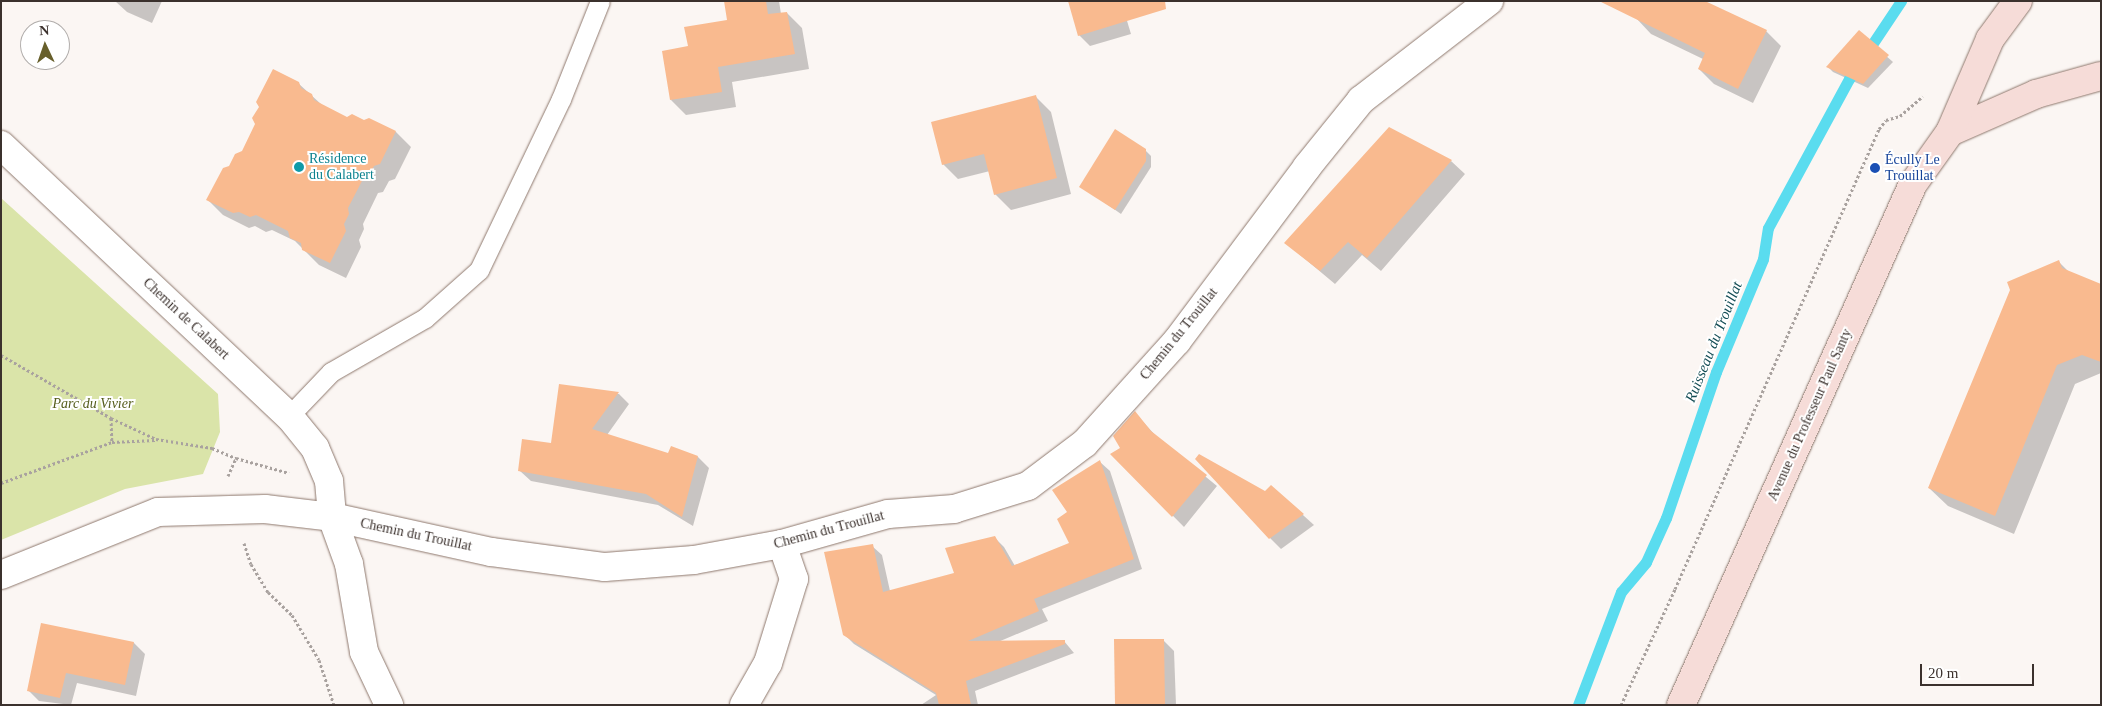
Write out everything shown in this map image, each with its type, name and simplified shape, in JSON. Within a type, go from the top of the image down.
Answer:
[{"type":"main road","name":"Avenue du Professeur Paul Santy","points":[[1681,705],[1913,184],[1950,132],[1990,39],[2018,1]]},
{"type":"main road","points":[[1950,132],[2036,94],[2101,76]]},
{"type":"street","name":"Chemin du Trouillat","points":[[1,574],[158,512],[265,509],[332,517],[492,552],[605,567],[694,560],[782,544],[888,514],[954,509],[1028,486],[1085,444],[1177,341],[1307,167],[1361,100],[1489,1]]},
{"type":"street","name":"Chemin de Calabert","points":[[1,145],[289,416],[314,448],[329,481],[332,517],[349,564],[364,652],[390,705]]},
{"type":"street","points":[[744,705],[768,663],[794,579],[782,544]]},
{"type":"lane","points":[[289,416],[331,372],[426,318],[479,270],[561,99],[600,1]]},
{"type":"path","points":[[1621,705],[1675,589],[1879,129],[1886,120],[1900,116],[1923,96]]},
{"type":"path","points":[[1,355],[111,418],[156,440]]},
{"type":"path","points":[[111,418],[112,442]]},
{"type":"path","points":[[1,482],[112,442],[156,440],[212,448],[236,458],[293,474]]},
{"type":"path","points":[[226,482],[236,458]]},
{"type":"path","points":[[243,537],[251,564],[268,592],[292,615],[320,660],[334,705]]},
{"type":"green space","name":"Parc du Vivier","points":[[1,198],[218,394],[220,432],[203,474],[125,489],[1,540]]},
{"type":"building","points":[[724,1],[766,1],[768,14],[787,12],[795,54],[718,67],[722,92],[670,100],[662,51],[688,46],[684,27],[727,20]]},
{"type":"building","points":[[1068,1],[1165,1],[1166,9],[1078,36]]},
{"type":"building","points":[[1599,1],[1705,1],[1767,30],[1738,89],[1698,69],[1705,53]]},
{"type":"building","points":[[1859,30],[1889,55],[1863,84],[1826,67]]},
{"type":"building","name":"Résidence du Calabert","points":[[273,69],[299,82],[301,88],[312,94],[314,100],[347,117],[352,114],[364,120],[369,118],[396,131],[380,164],[374,166],[368,177],[363,179],[348,208],[349,214],[344,224],[346,231],[330,263],[302,250],[301,243],[290,238],[288,231],[256,215],[250,217],[239,212],[233,213],[206,200],[223,168],[229,166],[235,154],[242,151],[255,124],[252,118],[259,107],[256,102]]},
{"type":"building","points":[[1036,95],[1057,178],[994,195],[984,154],[942,165],[931,122]]},
{"type":"building","points":[[1389,127],[1452,160],[1367,258],[1348,242],[1320,271],[1284,243]]},
{"type":"building","points":[[1115,129],[1146,149],[1146,161],[1115,210],[1079,187]]},
{"type":"building","points":[[2059,260],[2062,268],[2101,284],[2101,362],[2082,355],[2057,365],[1995,516],[1928,488],[2010,290],[2007,282]]},
{"type":"building","points":[[559,384],[619,392],[592,429],[668,453],[671,446],[698,456],[682,517],[646,494],[518,471],[522,439],[551,443]]},
{"type":"building","points":[[1135,411],[1151,431],[1207,475],[1172,517],[1110,454],[1120,448],[1113,436]]},
{"type":"building","points":[[1199,454],[1265,491],[1271,485],[1304,514],[1269,539],[1195,459]]},
{"type":"building","points":[[1100,460],[1134,559],[1034,599],[1039,611],[968,641],[1065,640],[1065,644],[966,681],[971,705],[939,705],[936,693],[843,635],[824,552],[873,544],[883,592],[954,573],[945,548],[995,536],[1012,566],[1069,543],[1057,519],[1067,512],[1052,490]]},
{"type":"building","points":[[41,623],[134,642],[125,685],[66,673],[60,698],[27,691]]},
{"type":"building","points":[[1114,639],[1164,639],[1165,705],[1115,705]]},
{"type":"waterway","name":"Ruisseau du Trouillat","points":[[1578,705],[1621,592],[1646,562],[1666,518],[1716,372],[1763,259],[1768,228],[1849,79],[1901,1]]},
{"type":"place","name":"Résidence du Calabert","points":[[299,167]]},
{"type":"place","name":"Écully Le Trouillat","points":[[1875,168]]}]
